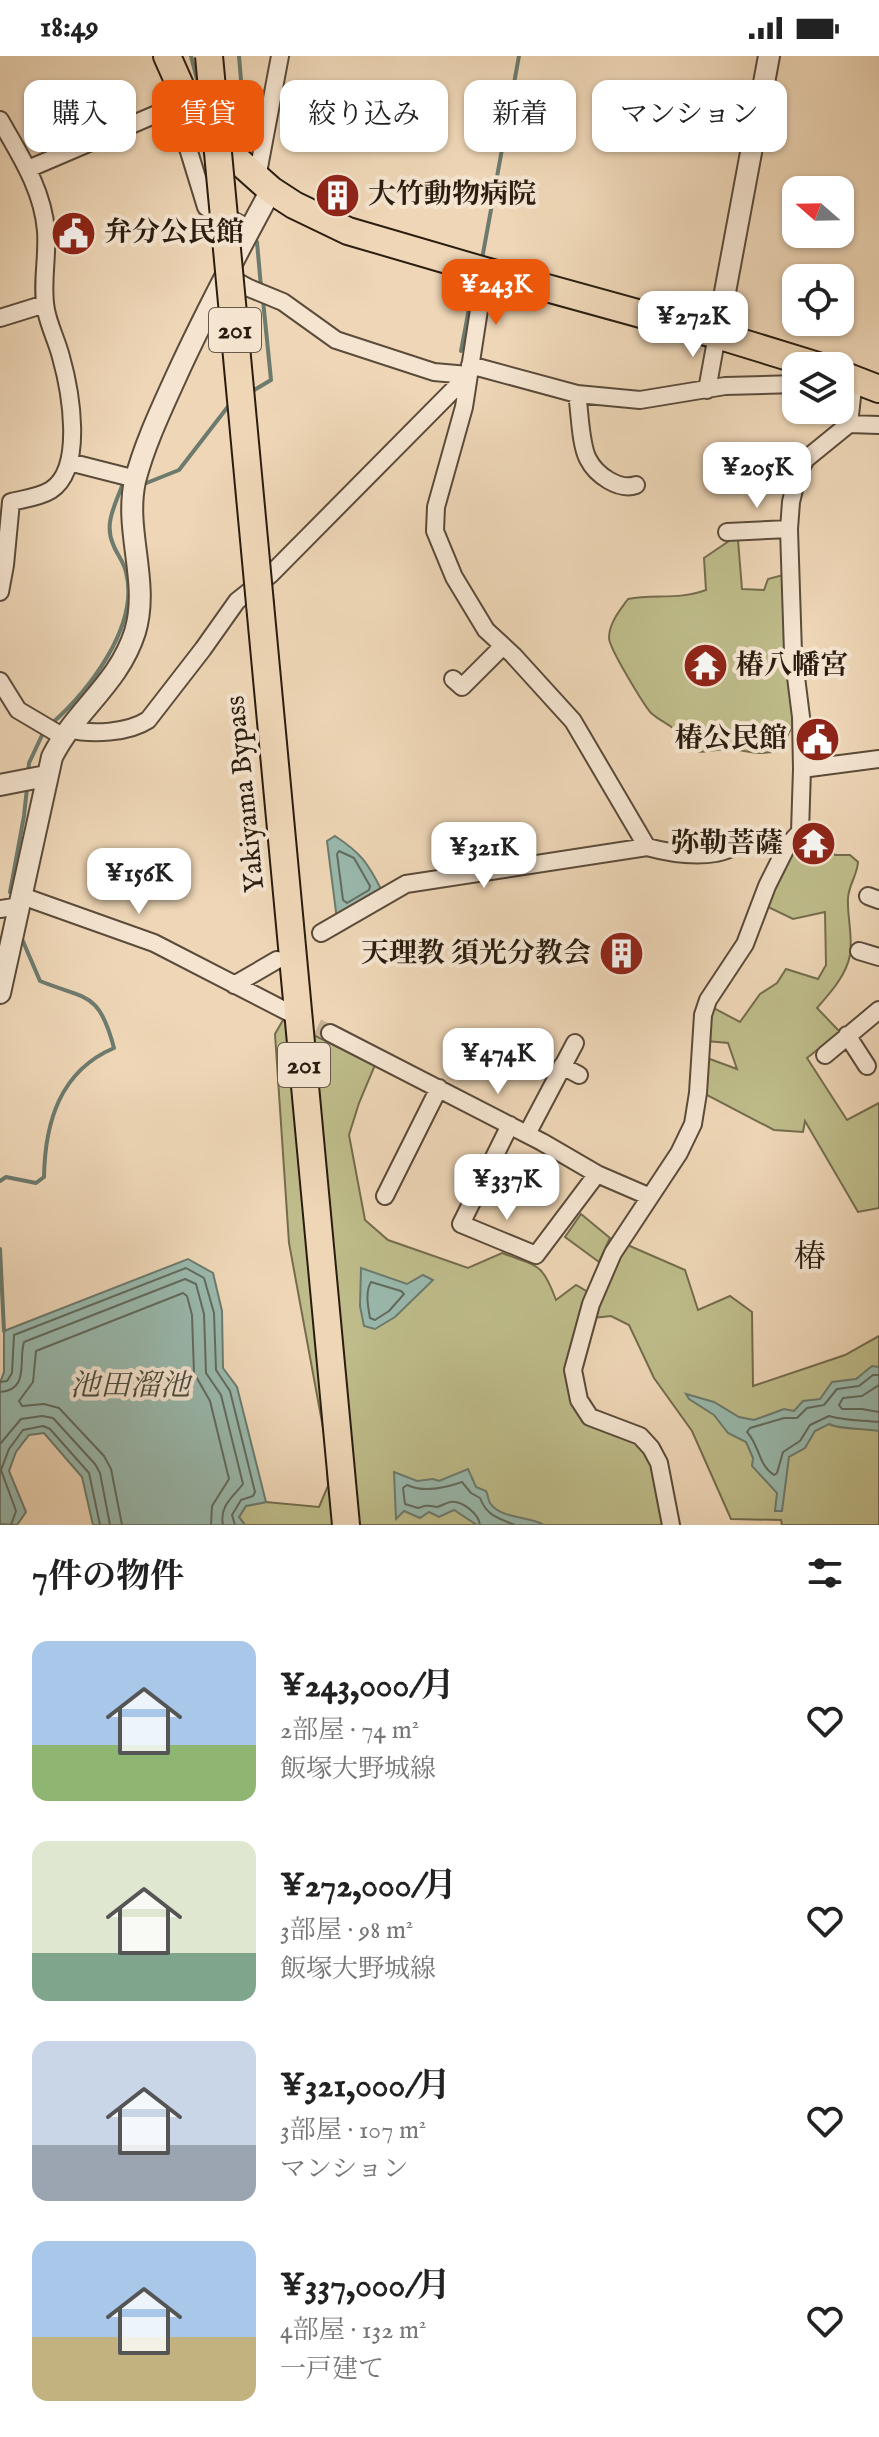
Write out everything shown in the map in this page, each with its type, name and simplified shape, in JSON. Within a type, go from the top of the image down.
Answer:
[{"type":"main road","points":[[167,56],[174,80]]},
{"type":"main road","name":"Yakiyama Bypass","points":[[209,56],[346,1525]]},
{"type":"main road","points":[[228,152],[264,184],[294,205],[348,231],[782,355]]},
{"type":"main road","points":[[854,381],[879,389]]},
{"type":"street","points":[[0,993],[33,778],[56,731],[120,669],[136,630],[140,586],[133,519],[136,479],[154,425],[202,320],[250,229],[264,184],[280,56]]},
{"type":"street","points":[[707,390],[769,56]]},
{"type":"street","points":[[28,169],[152,116]]},
{"type":"street","points":[[0,120],[28,169],[43,210],[46,231],[45,304],[61,355],[70,401],[69,462],[59,484],[50,491],[5,501],[0,592]]},
{"type":"street","points":[[193,152],[206,207],[250,229]]},
{"type":"street","points":[[485,271],[464,407],[436,507],[435,531],[454,577],[486,630],[573,721],[647,847]]},
{"type":"street","points":[[225,275],[283,302],[336,340],[434,372],[469,370],[577,394],[640,400],[725,386],[782,384]]},
{"type":"street","points":[[0,318],[45,304]]},
{"type":"street","points":[[0,681],[18,710],[56,731],[136,728],[148,720],[237,601],[291,554],[469,370]]},
{"type":"street","points":[[577,394],[587,458],[615,484],[636,485]]},
{"type":"street","points":[[671,1525],[659,1463],[651,1448],[640,1436],[590,1417],[579,1400],[573,1370],[591,1304],[613,1253],[679,1153],[693,1124],[703,1015],[708,1000],[745,944],[767,886],[787,846],[800,832],[801,717],[793,653],[789,529],[798,473],[806,459],[849,424],[879,425]]},
{"type":"street","points":[[751,453],[771,456],[798,473]]},
{"type":"street","points":[[69,462],[136,479]]},
{"type":"street","points":[[727,532],[789,529]]},
{"type":"street","points":[[453,679],[462,687],[503,646]]},
{"type":"street","points":[[802,769],[879,759]]},
{"type":"street","points":[[0,785],[33,778]]},
{"type":"street","points":[[321,933],[406,884],[500,867],[647,847],[677,854],[717,853],[753,837],[787,846]]},
{"type":"street","points":[[14,903],[154,943],[288,1012]]},
{"type":"street","points":[[859,951],[879,957]]},
{"type":"street","points":[[234,985],[277,960]]},
{"type":"street","points":[[825,1055],[879,1010]]},
{"type":"street","points":[[330,1033],[510,1125],[597,1174],[648,1196]]},
{"type":"street","points":[[847,1035],[867,1066]]},
{"type":"street","points":[[527,1134],[575,1043]]},
{"type":"street","points":[[562,1066],[579,1075]]},
{"type":"street","points":[[385,1196],[439,1088]]},
{"type":"street","points":[[510,1125],[461,1224],[536,1255],[597,1174]]},
{"type":"shaded area","points":[[732,539],[738,540],[742,589],[764,590],[768,579],[783,575],[798,715],[780,750],[773,752],[728,749],[700,752],[684,748],[674,729],[647,708],[620,664],[609,638],[613,622],[628,599],[686,595],[706,590],[704,558]]},
{"type":"shaded area","points":[[809,829],[835,855],[850,855],[858,862],[848,898],[851,941],[848,963],[837,984],[817,1008],[840,1032],[807,1058],[847,1120],[879,1103],[879,1208],[858,1212],[805,1121],[803,1132],[774,1130],[703,1093],[707,1058],[737,1069],[728,1043],[707,1041],[710,1006],[740,1022],[760,994],[777,983],[786,969],[818,979],[826,965],[825,912],[793,919],[766,906],[775,878]]},
{"type":"shaded area","points":[[283,1020],[375,1065],[349,1135],[365,1220],[388,1240],[468,1268],[502,1253],[531,1264],[547,1279],[556,1300],[576,1285],[588,1292],[574,1403],[636,1440],[654,1464],[665,1516],[662,1525],[245,1525],[239,1517],[246,1506],[266,1502],[319,1507],[328,1486],[326,1444],[289,1243],[275,1034]]},
{"type":"shaded area","points":[[581,1214],[610,1238],[599,1262],[565,1237]]},
{"type":"shaded area","points":[[623,1243],[685,1270],[698,1310],[730,1296],[752,1312],[753,1386],[845,1355],[879,1336],[879,1525],[782,1525],[781,1520],[731,1519],[692,1431],[654,1378],[629,1325],[611,1316],[592,1318]]},
{"type":"water","points":[[335,836],[363,859],[382,891],[337,920],[327,841]]},
{"type":"water","name":"池田溜池","points":[[188,1259],[213,1273],[222,1311],[223,1368],[237,1387],[266,1502],[246,1506],[239,1517],[245,1525],[93,1525],[82,1477],[44,1433],[29,1435],[16,1452],[9,1471],[26,1512],[17,1525],[0,1524],[0,1383],[4,1372],[4,1331]]},
{"type":"water","points":[[361,1268],[407,1284],[423,1275],[433,1280],[395,1317],[375,1329],[364,1326],[360,1306]]},
{"type":"water","points":[[872,1366],[879,1367],[879,1431],[829,1424],[815,1431],[805,1448],[789,1457],[782,1511],[775,1511],[777,1493],[752,1466],[753,1458],[746,1442],[728,1433],[714,1415],[686,1394],[714,1402],[739,1417],[754,1420],[784,1409],[794,1411],[803,1401],[820,1399],[832,1382],[856,1379]]},
{"type":"water","points":[[468,1469],[476,1487],[486,1491],[495,1508],[544,1525],[477,1525],[454,1510],[439,1517],[429,1512],[420,1518],[404,1511],[396,1519],[394,1472],[417,1481],[439,1481]]},
{"type":"waterway","points":[[191,56],[197,80]]},
{"type":"waterway","points":[[239,56],[247,153]]},
{"type":"waterway","points":[[482,259],[519,56]]},
{"type":"waterway","points":[[257,242],[261,287]]},
{"type":"waterway","points":[[461,351],[474,282]]},
{"type":"waterway","points":[[251,392],[271,380],[263,300]]},
{"type":"waterway","points":[[144,484],[179,470],[230,404]]},
{"type":"waterway","points":[[50,725],[80,695],[108,656],[125,614],[128,593],[126,572],[113,544],[110,529],[122,486]]},
{"type":"waterway","points":[[28,775],[29,763],[44,731]]},
{"type":"waterway","points":[[10,892],[27,788]]},
{"type":"waterway","points":[[0,1181],[6,1177],[36,1183],[44,1177],[48,1137],[59,1100],[80,1070],[114,1048],[103,1016],[89,1000],[40,981],[22,939]]},
{"type":"waterway","points":[[0,1249],[4,1331]]},
{"type":"tunnel","points":[[296,1016],[330,1033]]},
{"type":"place","name":"大竹動物病院","points":[[337,195]]},
{"type":"place","name":"弁分公民館","points":[[73,233]]},
{"type":"place","name":"椿八幡宮","points":[[705,666]]},
{"type":"place","name":"椿公民館","points":[[818,739]]},
{"type":"place","name":"弥勒菩薩","points":[[814,844]]},
{"type":"place","name":"天理教 須光分教会","points":[[622,954]]},
{"type":"district","name":"椿","points":[[810,1258]]}]
